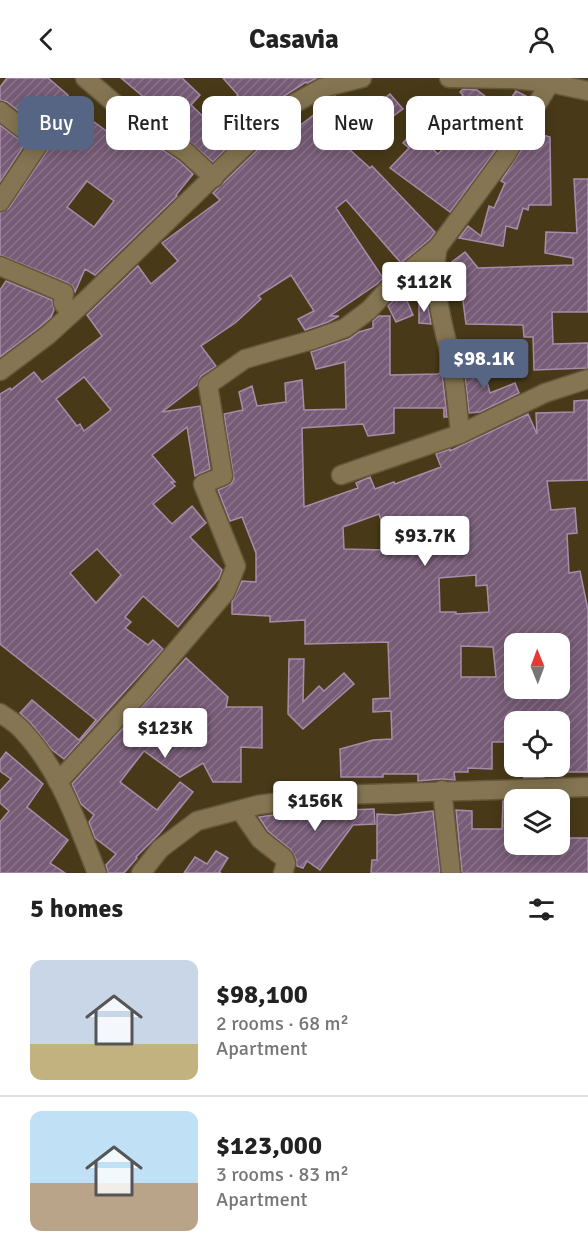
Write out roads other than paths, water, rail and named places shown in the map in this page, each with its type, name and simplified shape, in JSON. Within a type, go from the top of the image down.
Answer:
[{"type":"street","points":[[85,78],[120,108],[180,148],[214,178]]},
{"type":"street","points":[[0,371],[48,335],[71,314],[281,111],[322,88],[362,78]]},
{"type":"street","points":[[449,78],[513,78],[550,83],[588,92]]},
{"type":"street","points":[[58,782],[141,692],[225,592],[236,566],[203,484],[223,476],[208,385],[245,359],[345,328],[369,310],[392,285],[438,247],[505,156],[550,83]]},
{"type":"street","points":[[0,111],[40,142],[0,202]]},
{"type":"street","points":[[438,247],[434,263],[453,369],[460,434]]},
{"type":"street","points":[[0,266],[64,293],[63,303],[71,314]]},
{"type":"street","points":[[341,475],[460,434],[545,393],[588,379]]},
{"type":"street","points":[[0,713],[21,729],[48,762],[68,800],[97,873]]},
{"type":"street","points":[[141,873],[160,849],[198,821],[258,805],[334,795],[588,787]]},
{"type":"street","points":[[442,790],[451,873]]},
{"type":"street","points":[[240,810],[260,839],[284,858],[286,863],[283,873]]}]
